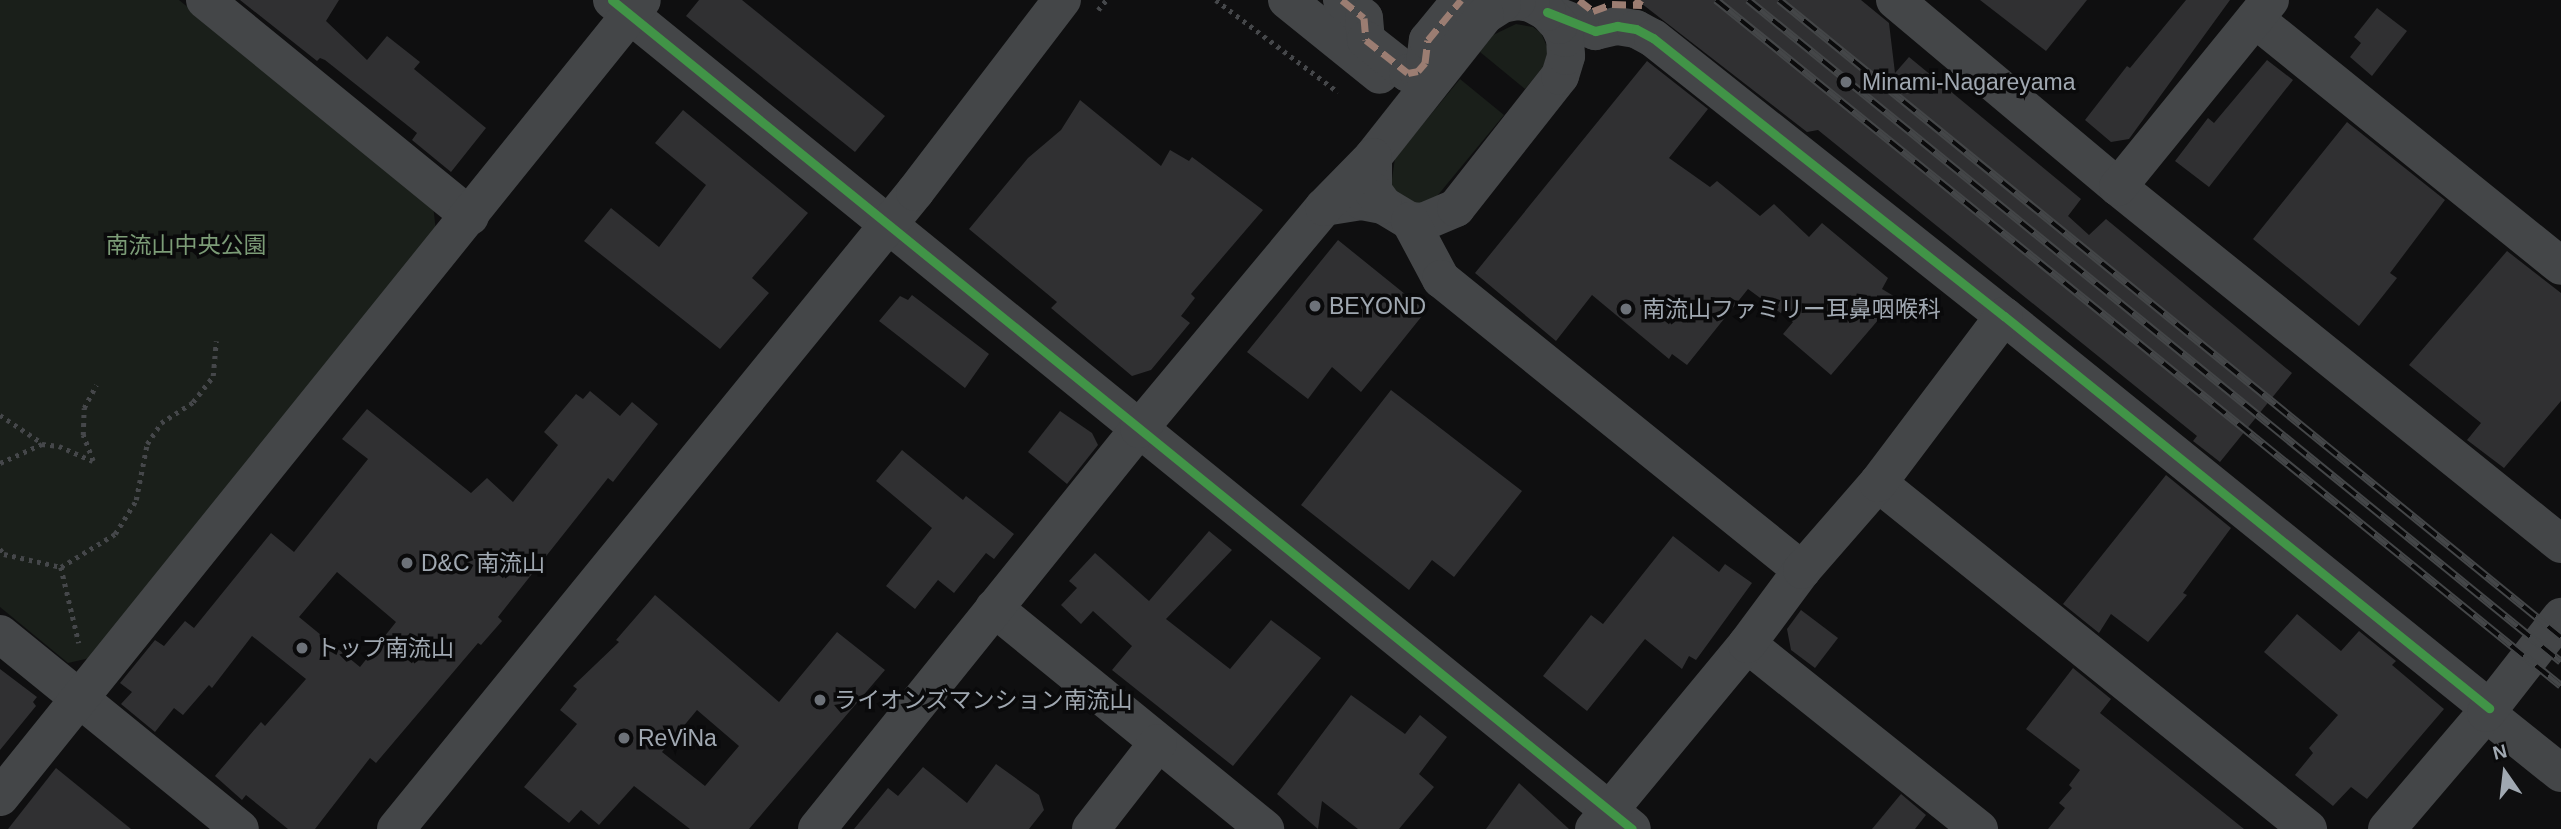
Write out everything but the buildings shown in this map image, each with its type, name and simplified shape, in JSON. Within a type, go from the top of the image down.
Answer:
[{"type":"street","points":[[205,0],[470,216]]},
{"type":"street","points":[[1287,0],[1415,103]]},
{"type":"street","points":[[1342,0],[1364,18],[1366,40],[1408,73],[1418,71],[1424,63],[1428,40],[1461,0]]},
{"type":"street","points":[[1441,279],[1440,256],[1445,229],[1456,208],[1560,76],[1566,55],[1565,38],[1559,25],[1574,14],[1612,4],[1642,5],[1635,0]]},
{"type":"street","points":[[1895,0],[2118,187],[2561,544]]},
{"type":"street","points":[[817,829],[1139,429],[1324,206],[1373,157],[1485,15],[1502,4],[1517,1],[1636,29],[1653,38],[2004,316],[2561,773]]},
{"type":"street","points":[[0,797],[470,216],[628,5],[887,225],[1139,429],[1612,823],[1802,570],[1878,483],[2004,316]]},
{"type":"street","points":[[2118,187],[2262,9],[2561,266]]},
{"type":"street","points":[[396,829],[887,225],[1076,10]]},
{"type":"street","points":[[1373,157],[1373,191],[1396,213],[1441,279],[1802,570]]},
{"type":"street","points":[[1324,206],[1362,201],[1396,213],[1430,219],[1456,208]]},
{"type":"street","points":[[1878,483],[2308,829]]},
{"type":"street","points":[[994,608],[1265,829]]},
{"type":"street","points":[[2387,829],[2561,617]]},
{"type":"street","points":[[0,634],[240,829]]},
{"type":"street","points":[[1747,644],[1979,829]]},
{"type":"street","points":[[1091,829],[1158,743]]},
{"type":"path","points":[[1076,10],[1106,0]]},
{"type":"path","points":[[1216,0],[1342,95]]},
{"type":"path","points":[[0,549],[4,554],[61,567],[115,534],[136,500],[147,444],[161,423],[193,402],[213,376],[216,341]]},
{"type":"path","points":[[0,415],[42,444],[60,446],[93,461],[83,435],[84,408],[96,385]]},
{"type":"path","points":[[0,463],[42,444]]},
{"type":"path","points":[[61,567],[80,649],[81,699]]},
{"type":"green space","name":"南流山中央公園","points":[[0,0],[179,0],[433,205],[436,231],[94,657],[68,663],[0,607]]},
{"type":"green space","points":[[1516,24],[1533,27],[1541,33],[1548,49],[1544,66],[1525,89],[1480,52],[1493,35]]},
{"type":"green space","points":[[1460,79],[1504,115],[1433,201],[1408,205],[1391,186],[1395,158]]},
{"type":"railway","points":[[1716,0],[2561,686]]},
{"type":"railway","points":[[1748,0],[2561,662]]},
{"type":"railway","points":[[1779,0],[2561,637]]},
{"type":"marked path","points":[[1342,0],[1364,18],[1366,40],[1408,73],[1418,71],[1425,63],[1428,40],[1461,0]]},
{"type":"marked path","points":[[1579,0],[1593,11],[1612,4],[1642,5],[1635,0]]},
{"type":"cycle path","points":[[612,0],[1632,829]]},
{"type":"cycle path","points":[[1547,12],[1595,31],[1617,26],[1636,29],[1653,38],[2004,316],[2489,708]]},
{"type":"place","name":"Minami-Nagareyama","points":[[1846,82]]},
{"type":"place","name":"BEYOND","points":[[1315,306]]},
{"type":"place","name":"南流山ファミリー耳鼻咽喉科","points":[[1626,309]]},
{"type":"place","name":"D&C 南流山","points":[[407,563]]},
{"type":"place","name":"トップ南流山","points":[[302,648]]},
{"type":"place","name":"ライオンズマンション南流山","points":[[820,700]]},
{"type":"place","name":"ReViNa","points":[[624,738]]}]
